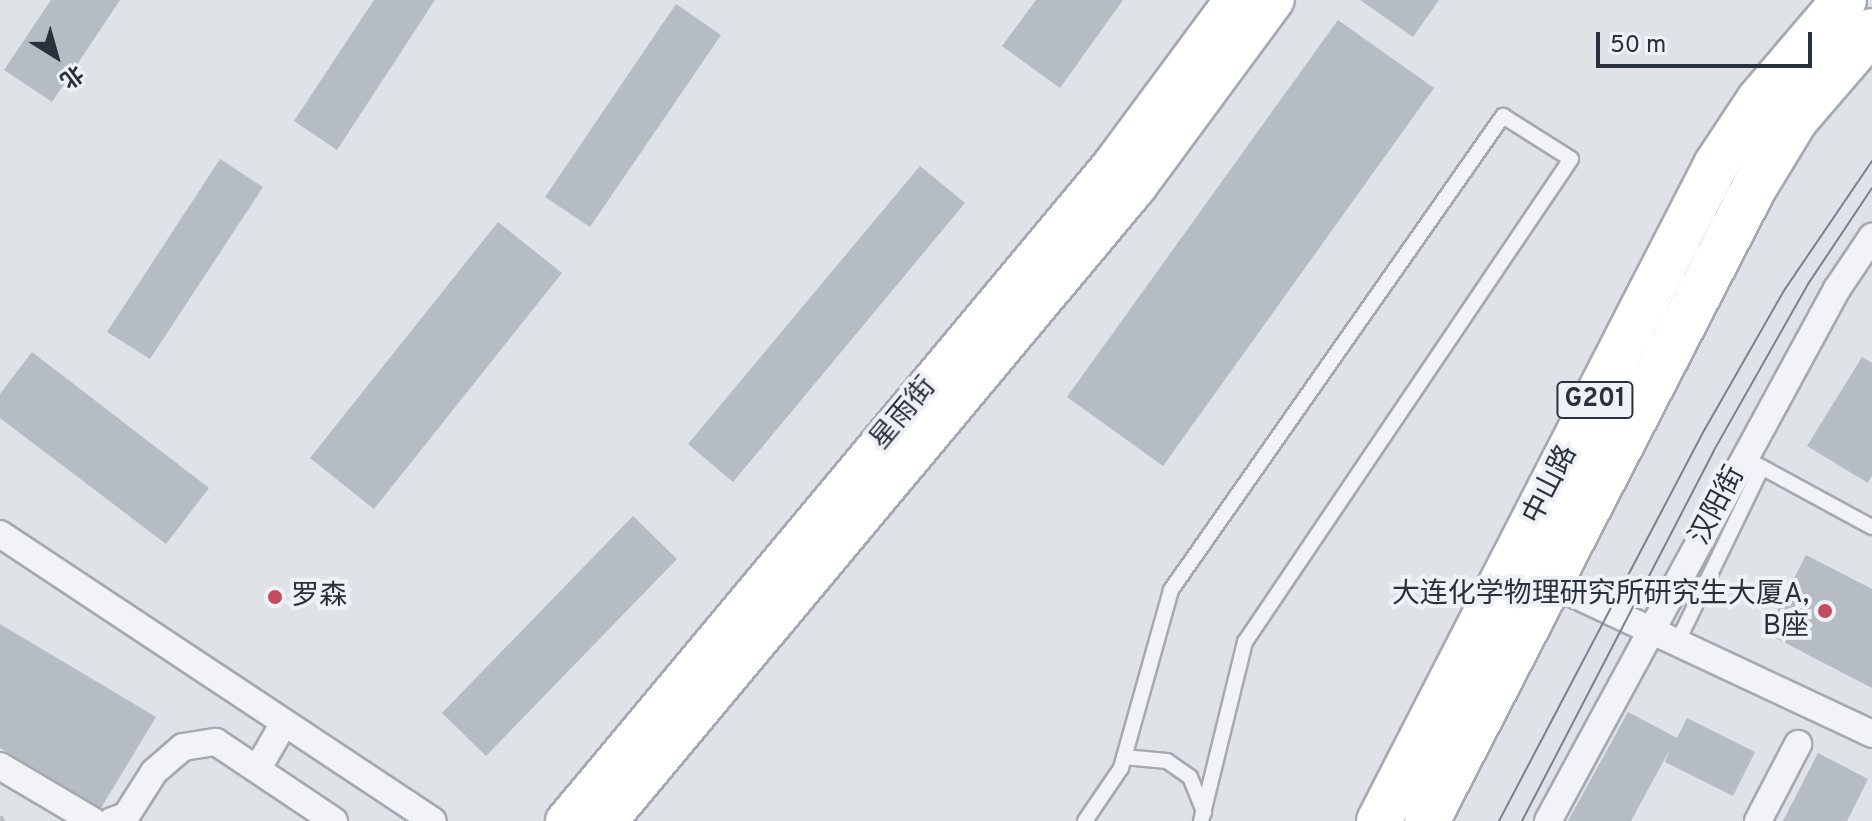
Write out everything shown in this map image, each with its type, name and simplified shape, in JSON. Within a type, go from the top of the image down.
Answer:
[{"type":"highway","name":"中山路","points":[[1379,821],[1716,165],[1759,100],[1844,0]]},
{"type":"highway","name":"中山路","points":[[1427,821],[1754,188],[1796,119],[1872,31]]},
{"type":"street","name":"星雨街","points":[[565,821],[1111,166],[1234,0]]},
{"type":"street","name":"星雨街","points":[[608,821],[1137,187],[1275,0]]},
{"type":"street","name":"汉阳街","points":[[1548,821],[1627,668],[1653,631],[1753,462],[1837,289],[1872,237]]},
{"type":"street","points":[[0,534],[433,821]]},
{"type":"street","points":[[1550,583],[1872,734]]},
{"type":"street","points":[[264,771],[290,727]]},
{"type":"street","points":[[112,821],[126,816],[154,772],[183,747],[216,742],[264,771],[334,821]]},
{"type":"street","points":[[1758,821],[1798,744]]},
{"type":"street","points":[[0,766],[93,821]]},
{"type":"lane","points":[[1085,821],[1124,757],[1171,590],[1503,116],[1571,159],[1245,642],[1203,816]]},
{"type":"lane","points":[[1677,643],[1753,462],[1872,527]]},
{"type":"lane","points":[[1124,757],[1167,761],[1190,777],[1203,816]]},
{"type":"path","points":[[0,816],[3,821]]},
{"type":"building","points":[[51,0],[120,0],[52,102],[4,70]]},
{"type":"building","points":[[374,0],[435,0],[337,150],[294,121]]},
{"type":"building","points":[[1036,0],[1123,0],[1060,88],[1002,46]]},
{"type":"building","points":[[1360,0],[1439,0],[1413,37]]},
{"type":"building","points":[[676,4],[721,35],[590,227],[545,197]]},
{"type":"building","points":[[1338,20],[1434,88],[1163,466],[1067,397]]},
{"type":"building","points":[[220,159],[263,187],[150,359],[107,332]]},
{"type":"building","points":[[920,166],[965,203],[733,482],[688,444]]},
{"type":"building","points":[[498,222],[562,273],[374,509],[310,458]]},
{"type":"building","points":[[32,352],[209,488],[166,544],[0,418],[0,394]]},
{"type":"building","points":[[1862,357],[1872,363],[1872,475],[1868,483],[1807,446]]},
{"type":"building","points":[[633,516],[677,559],[486,756],[442,713]]},
{"type":"building","name":"大连化学物理研究所研究生大厦A, B座","points":[[1806,555],[1872,589],[1872,688],[1766,633]]},
{"type":"building","points":[[0,624],[156,717],[101,808],[0,748]]},
{"type":"building","points":[[1628,712],[1677,738],[1687,718],[1755,752],[1733,796],[1665,762],[1670,749],[1631,821],[1568,821]]},
{"type":"building","points":[[1818,753],[1868,779],[1847,821],[1783,821]]},
{"type":"tram line","points":[[1499,821],[1705,429],[1785,289],[1872,161]]},
{"type":"tram line","points":[[1522,821],[1713,452],[1808,284],[1872,188]]},
{"type":"place","name":"罗森","points":[[275,597]]},
{"type":"place","name":"大连化学物理研究所研究生大厦A, B座","points":[[1825,611]]}]
